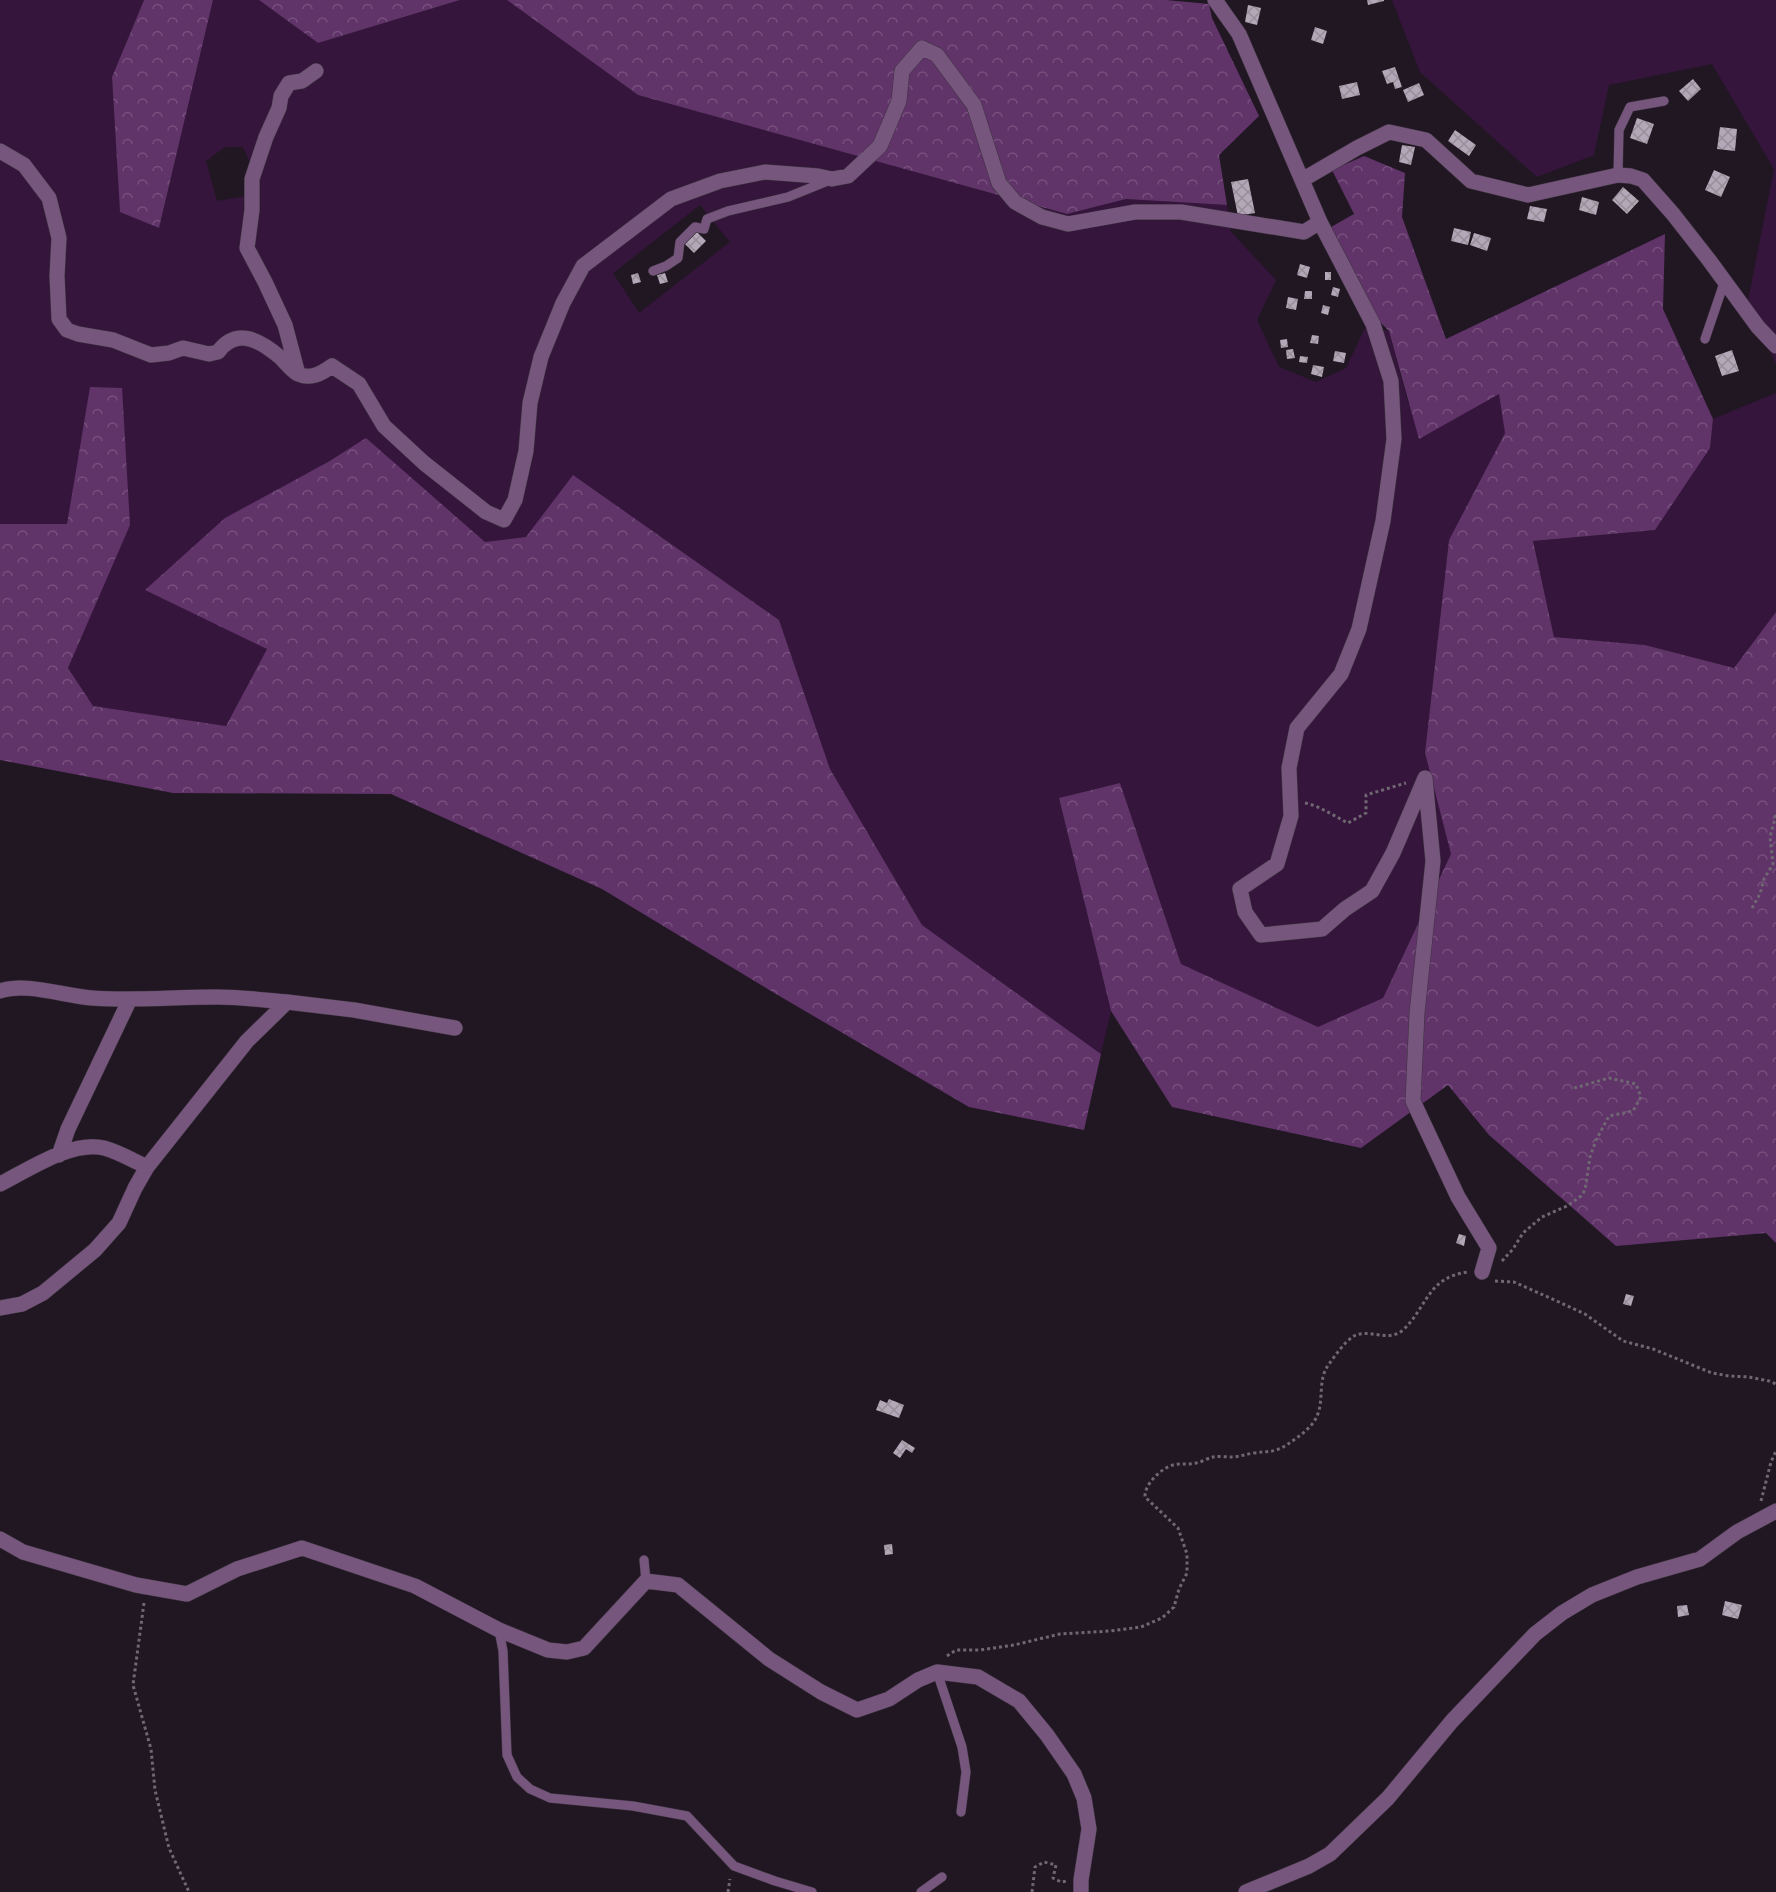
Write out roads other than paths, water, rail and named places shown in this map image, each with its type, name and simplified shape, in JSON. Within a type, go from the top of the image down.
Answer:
[{"type":"street","points":[[1215,0],[1239,34],[1320,222],[1373,324],[1391,381],[1394,439],[1383,520],[1359,629],[1341,674],[1297,728],[1289,768],[1291,816],[1277,864],[1240,889],[1245,912],[1261,935],[1322,929],[1372,891],[1394,854],[1425,778],[1433,861],[1417,1013],[1413,1101],[1458,1197],[1489,1248],[1482,1272]]},
{"type":"street","points":[[0,151],[24,165],[49,198],[59,238],[57,276],[59,320],[67,330],[112,340],[151,355],[169,353],[183,348],[209,354],[218,352],[224,344],[242,337],[265,344],[298,374],[318,375],[332,366],[359,384],[384,426],[424,463],[486,512],[504,520],[515,500],[520,481],[526,451],[530,404],[541,357],[563,303],[583,266],[671,199],[720,181],[765,172],[832,179],[848,176],[880,146],[899,100],[902,71],[922,48],[937,55],[974,105],[999,183],[1015,202],[1042,218],[1068,224],[1135,212],[1181,212],[1304,232],[1320,222]]},
{"type":"street","points":[[298,374],[285,325],[247,248],[252,210],[252,179],[266,137],[277,114],[281,96],[289,82],[302,81],[316,71]]},
{"type":"street","points":[[1302,180],[1389,132],[1426,140],[1472,181],[1527,195],[1618,176],[1631,176],[1643,180],[1709,260],[1758,327],[1776,346]]},
{"type":"street","points":[[0,991],[31,989],[90,998],[218,997],[286,1002],[354,1010],[455,1028]]},
{"type":"street","points":[[59,1155],[68,1129],[130,999]]},
{"type":"street","points":[[0,1308],[22,1304],[43,1293],[95,1250],[119,1222],[147,1167],[247,1041],[286,1002]]},
{"type":"street","points":[[0,1184],[59,1155],[86,1147],[104,1148],[147,1167]]},
{"type":"street","points":[[1246,1892],[1309,1866],[1330,1854],[1388,1798],[1452,1721],[1534,1634],[1562,1613],[1592,1594],[1637,1577],[1700,1559],[1737,1532],[1776,1511]]},
{"type":"street","points":[[0,1539],[23,1552],[136,1585],[187,1594],[237,1569],[302,1548],[415,1586],[499,1630],[548,1650],[567,1652],[584,1648],[646,1581],[678,1585],[770,1659],[821,1692],[857,1710],[889,1699],[918,1680],[937,1672],[978,1677],[1019,1701],[1047,1735],[1074,1774],[1084,1798],[1089,1829],[1081,1886]]},
{"type":"lane","points":[[1618,176],[1619,130],[1630,107],[1664,101]]},
{"type":"lane","points":[[653,271],[678,258],[680,242],[695,227],[704,229],[707,219],[728,211],[788,197],[832,179]]},
{"type":"lane","points":[[1705,339],[1724,283]]},
{"type":"lane","points":[[644,1560],[646,1581]]},
{"type":"lane","points":[[499,1630],[503,1651],[507,1755],[517,1777],[530,1790],[550,1798],[633,1806],[687,1816],[734,1866],[812,1892]]},
{"type":"lane","points":[[937,1672],[962,1747],[966,1772],[961,1812]]},
{"type":"lane","points":[[921,1892],[942,1877]]}]
